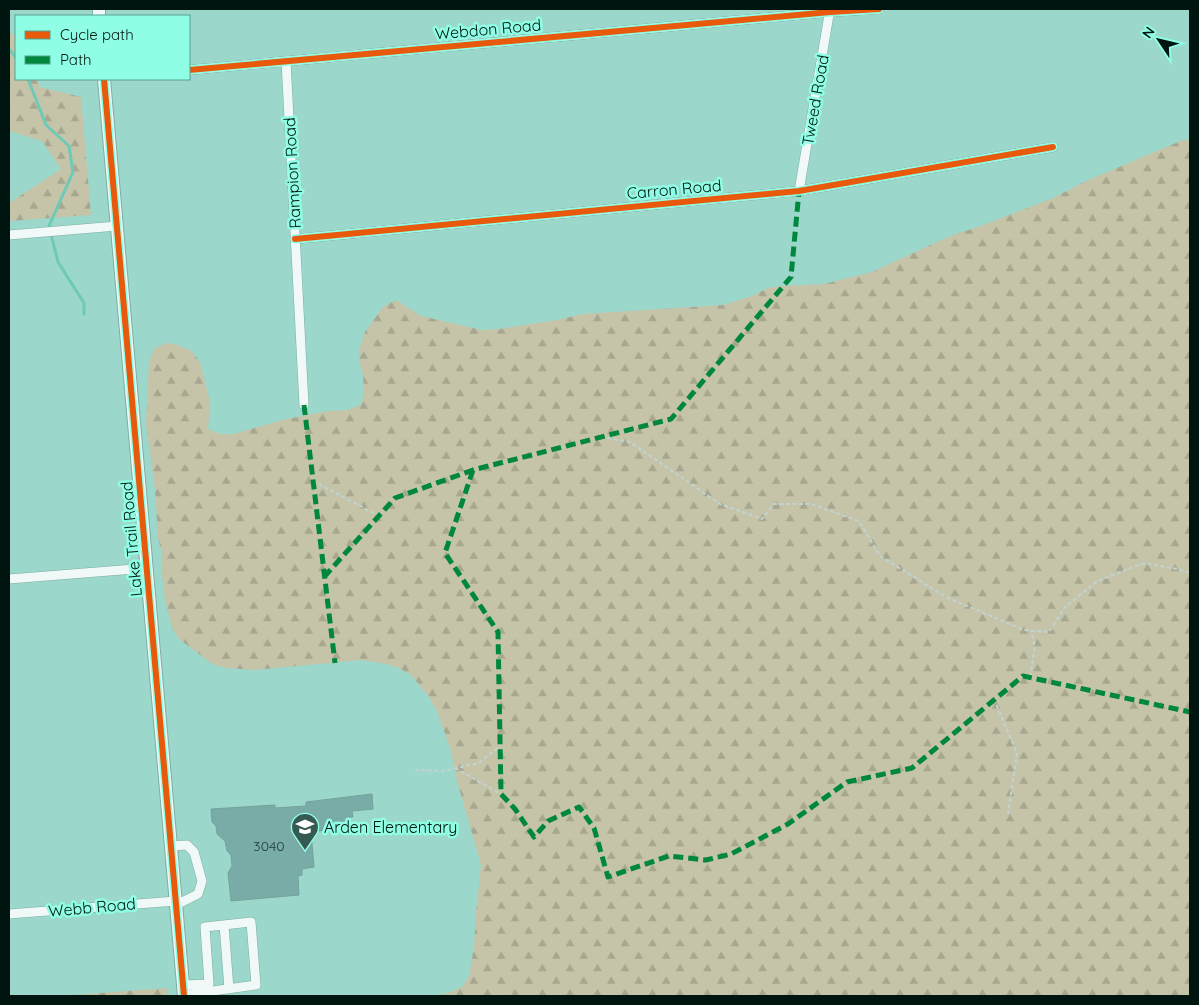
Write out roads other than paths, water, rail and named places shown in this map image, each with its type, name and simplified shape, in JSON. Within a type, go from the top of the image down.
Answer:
[{"type":"street","name":"Webdon Road","points":[[190,70],[830,10],[880,9]]},
{"type":"street","name":"Tweed Road","points":[[799,191],[830,10]]},
{"type":"street","name":"Rampion Road","points":[[286,61],[304,405]]},
{"type":"street","name":"Lake Trail Road","points":[[104,80],[184,992]]},
{"type":"street","name":"Carron Road","points":[[295,238],[799,191],[1053,147]]},
{"type":"street","points":[[9,234],[118,226]]},
{"type":"street","points":[[9,579],[147,568]]},
{"type":"street","points":[[171,846],[187,845],[194,852],[202,881],[198,894],[176,903]]},
{"type":"street","name":"Webb Road","points":[[9,914],[176,903]]},
{"type":"street","points":[[251,922],[256,985],[184,992],[209,984],[205,927],[251,922]]},
{"type":"street","points":[[224,925],[229,988]]},
{"type":"waterway","points":[[9,49],[15,57]]},
{"type":"waterway","points":[[28,80],[46,125],[69,146],[73,172],[49,226],[58,262],[84,303],[84,314]]},
{"type":"place","name":"Arden Elementary","points":[[305,851]]}]
